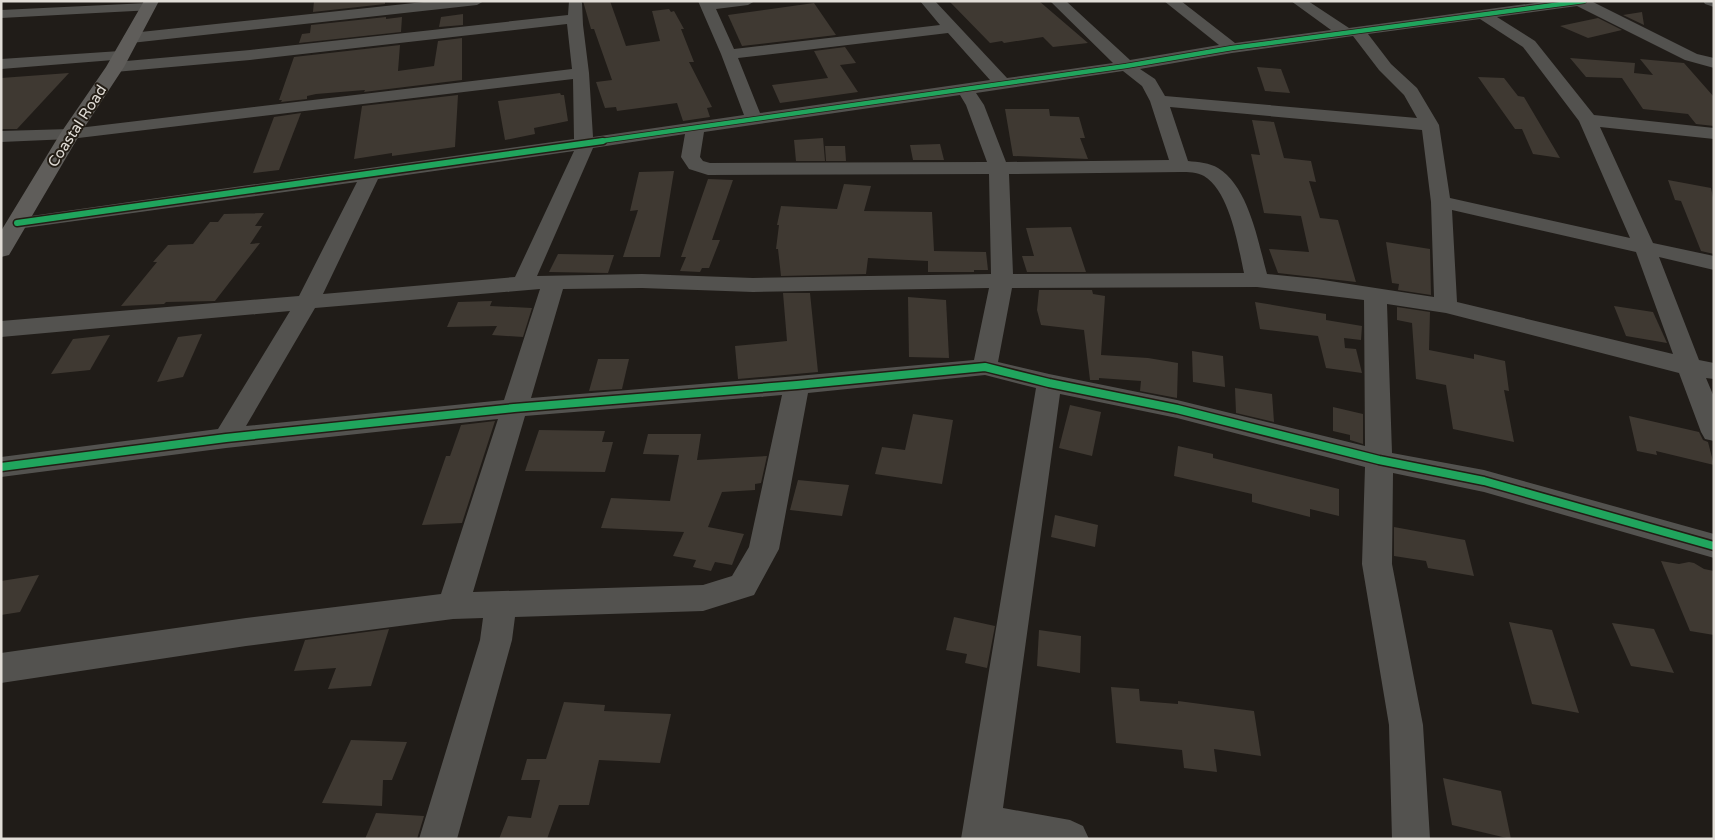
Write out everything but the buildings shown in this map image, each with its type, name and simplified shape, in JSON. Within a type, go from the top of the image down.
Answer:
[{"type":"main road","name":"Coastal Road","points":[[1,250],[150,4]]},
{"type":"street","points":[[130,38],[359,8],[478,1]]},
{"type":"street","points":[[523,283],[585,142],[575,1]]},
{"type":"street","points":[[748,1],[706,4],[729,54],[754,119]]},
{"type":"street","points":[[927,1],[1002,83]]},
{"type":"street","points":[[1057,1],[1126,66],[1149,83],[1159,101],[1174,153],[1181,166]]},
{"type":"street","points":[[1171,1],[1232,48]]},
{"type":"street","points":[[1298,1],[1352,32],[1411,92],[1430,125],[1442,202],[1446,306]]},
{"type":"street","points":[[1710,1],[1714,3]]},
{"type":"street","points":[[17,223],[1126,66],[1232,48],[1582,2],[1691,57],[1714,63]]},
{"type":"street","points":[[1,14],[150,4]]},
{"type":"street","points":[[1435,6],[1458,18]]},
{"type":"street","points":[[1484,15],[1528,44],[1588,120],[1645,248],[1714,432]]},
{"type":"street","points":[[1,64],[250,55],[575,19]]},
{"type":"street","points":[[729,54],[950,28]]},
{"type":"street","points":[[1691,57],[1714,80]]},
{"type":"street","points":[[1,137],[70,134],[581,73]]},
{"type":"street","points":[[965,89],[975,105],[999,168],[1002,281],[985,367]]},
{"type":"street","points":[[1159,101],[1430,125]]},
{"type":"street","points":[[1588,120],[1714,134]]},
{"type":"street","points":[[696,126],[690,157],[696,165],[708,169],[1162,168],[1181,166],[1204,169],[1213,172],[1221,179],[1240,215],[1257,280]]},
{"type":"street","points":[[226,438],[308,300],[371,173]]},
{"type":"street","points":[[1442,202],[1714,263]]},
{"type":"street","points":[[1,328],[308,300],[523,283],[642,281],[753,285],[1002,281],[1257,280],[1317,286],[1446,306],[1714,371]]},
{"type":"street","points":[[453,606],[554,282]]},
{"type":"street","points":[[1375,296],[1379,460],[1377,564],[1406,725],[1412,839]]},
{"type":"street","points":[[1,467],[226,438],[514,408],[797,385],[985,367],[1049,383],[1176,409],[1379,460],[1484,482],[1714,546]]},
{"type":"street","points":[[1049,383],[981,831],[1070,839]]},
{"type":"street","points":[[1,668],[246,632],[453,606],[501,606],[703,598],[743,586],[764,549],[797,385]]},
{"type":"street","points":[[438,839],[496,640],[501,606]]},
{"type":"cycle path","points":[[17,223],[1126,66],[1232,48],[1584,1]]},
{"type":"cycle path","points":[[1,467],[226,438],[514,408],[797,385],[985,367],[1049,383],[1177,409],[1379,460],[1484,481],[1714,546]]}]
